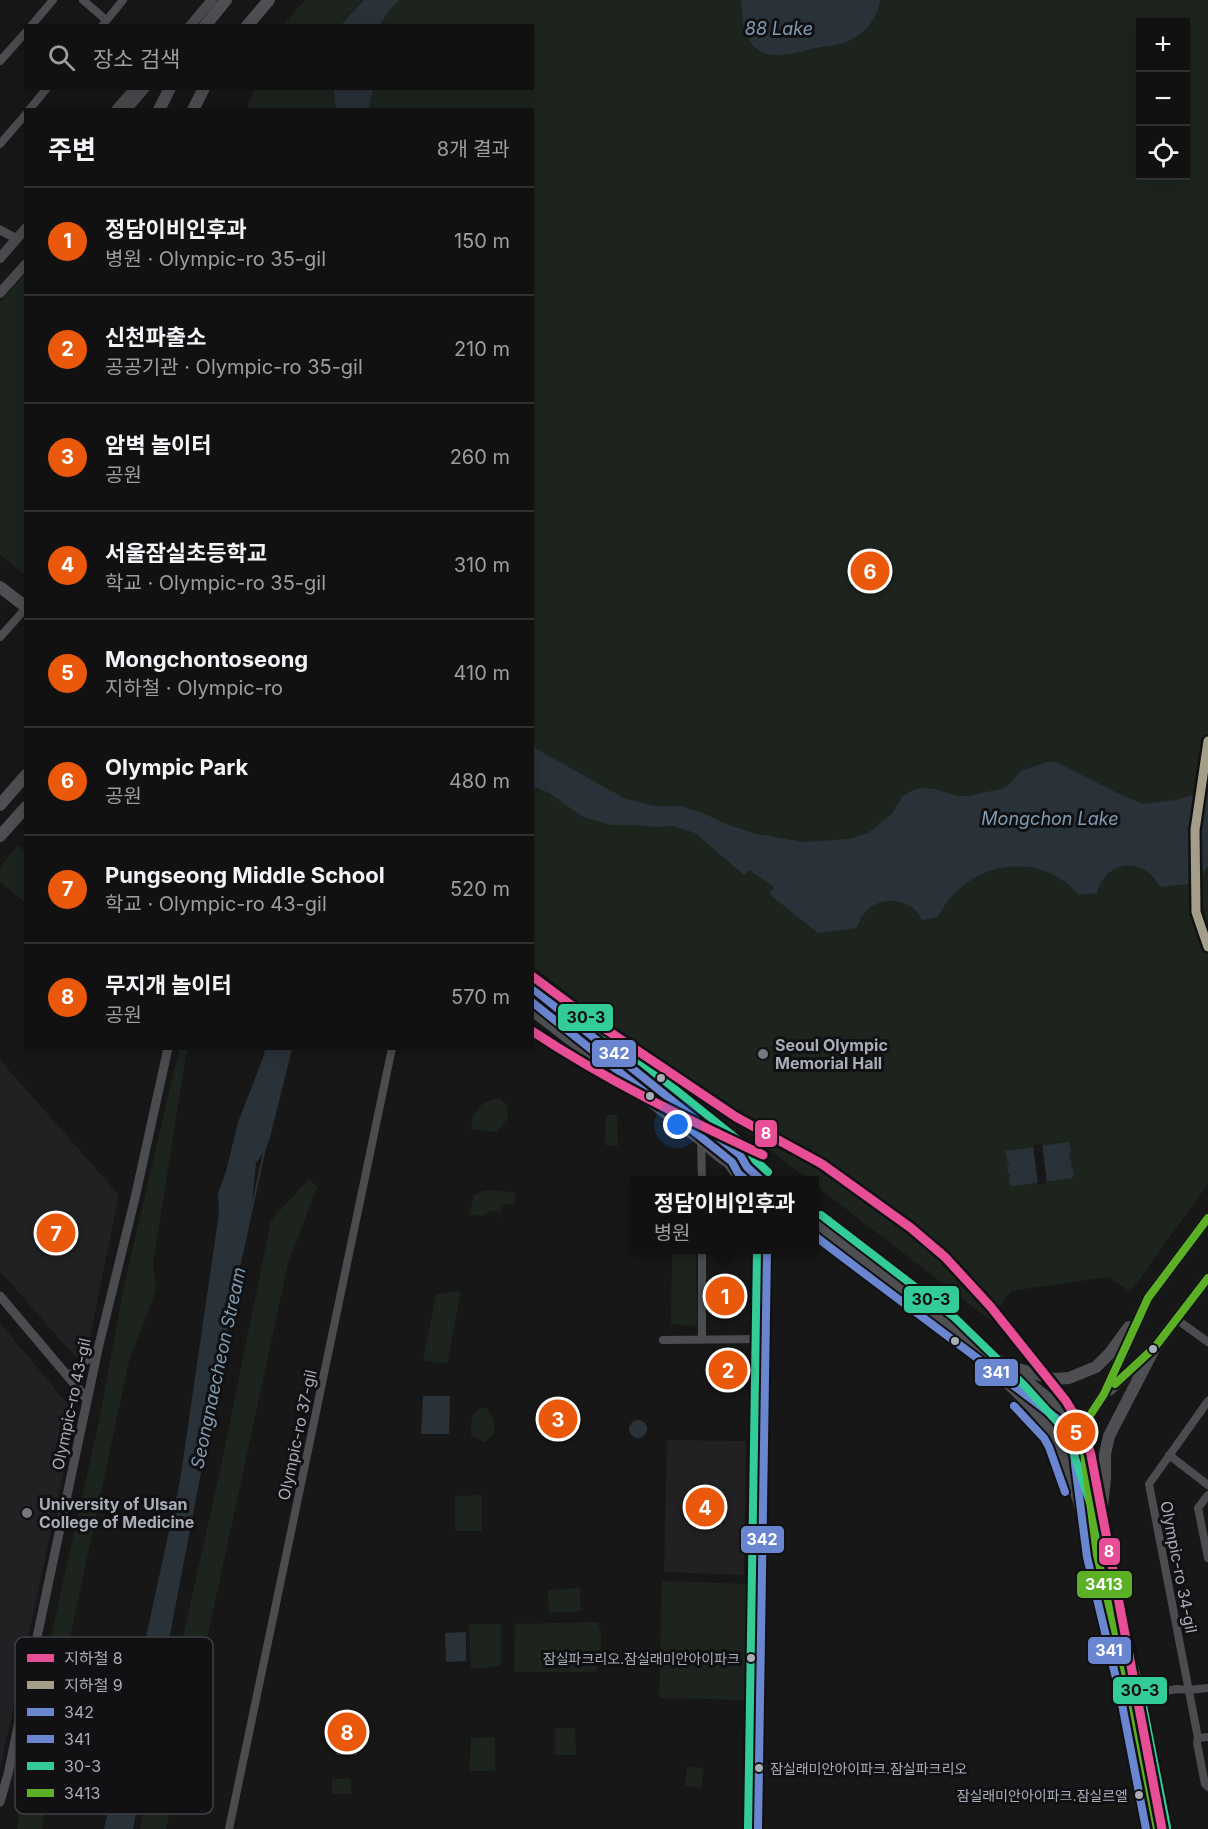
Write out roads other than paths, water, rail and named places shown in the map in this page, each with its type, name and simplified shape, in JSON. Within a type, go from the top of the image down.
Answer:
[{"type":"main road","points":[[192,24],[212,0]]},
{"type":"main road","points":[[205,24],[226,0]]},
{"type":"main road","points":[[249,24],[268,0]]},
{"type":"main road","points":[[118,108],[133,90]]},
{"type":"main road","points":[[128,108],[143,90]]},
{"type":"main road","points":[[160,108],[169,90]]},
{"type":"main road","points":[[194,107],[203,90]]},
{"type":"main road","points":[[0,258],[21,243]]},
{"type":"main road","points":[[0,293],[24,265]]},
{"type":"main road","points":[[0,587],[24,605]]},
{"type":"main road","points":[[0,805],[24,777]]},
{"type":"main road","points":[[0,836],[24,809]]},
{"type":"main road","points":[[534,990],[740,1155],[747,1167],[757,1176]]},
{"type":"main road","points":[[534,1012],[726,1161],[733,1165],[747,1167]]},
{"type":"main road","points":[[1007,1366],[1054,1379],[1069,1378],[1096,1367],[1110,1353],[1208,1218]]},
{"type":"main road","points":[[819,1228],[1007,1366],[1083,1426]]},
{"type":"main road","points":[[1097,1555],[1108,1436],[1155,1347],[1208,1278]]},
{"type":"main road","points":[[1097,1555],[1085,1463],[1083,1426],[1104,1394],[1148,1299]]},
{"type":"main road","points":[[946,1323],[1015,1391],[1053,1432],[1059,1443],[1097,1555],[1131,1697],[1157,1829]]},
{"type":"main road","points":[[1104,1394],[1155,1347]]},
{"type":"street","points":[[33,24],[53,0]]},
{"type":"street","points":[[84,0],[104,23],[123,0]]},
{"type":"street","points":[[0,61],[24,34]]},
{"type":"street","points":[[31,108],[46,90]]},
{"type":"street","points":[[0,144],[24,116]]},
{"type":"street","points":[[0,230],[21,243]]},
{"type":"street","points":[[0,638],[24,609]]},
{"type":"street","name":"Olympic-ro 43-gil","points":[[37,1637],[98,1349],[135,1198],[168,1050]]},
{"type":"street","points":[[390,1060],[392,1050]]},
{"type":"street","name":"Olympic-ro 37-gil","points":[[229,1829],[390,1060],[397,1050]]},
{"type":"street","points":[[701,1140],[702,1176]]},
{"type":"street","points":[[726,1161],[737,1176]]},
{"type":"street","points":[[702,1254],[702,1340]]},
{"type":"street","points":[[758,1829],[767,1254]]},
{"type":"street","points":[[0,1296],[87,1399]]},
{"type":"street","points":[[1176,1318],[1208,1342]]},
{"type":"street","points":[[663,1340],[765,1340]]},
{"type":"street","points":[[69,1376],[98,1349]]},
{"type":"street","points":[[1208,1401],[1205,1413],[1169,1455],[1208,1485]]},
{"type":"street","name":"Olympic-ro 34-gil","points":[[1169,1455],[1149,1484],[1203,1774],[1208,1788]]},
{"type":"street","name":"Olympic-ro 34-gil","points":[[1208,1495],[1198,1508],[1208,1558]]},
{"type":"street","points":[[1131,1697],[1177,1689],[1208,1688]]},
{"type":"street","points":[[1198,1738],[1208,1737]]},
{"type":"street","name":"Olympic-ro 43-gil","points":[[0,1802],[15,1741]]},
{"type":"water","points":[[364,0],[399,0],[381,24],[342,24]]},
{"type":"water","name":"88 Lake","points":[[741,0],[880,0],[872,21],[857,37],[836,45],[771,55],[756,48],[746,35]]},
{"type":"water","points":[[334,90],[373,90],[368,108],[336,108]]},
{"type":"water","name":"Mongchon Lake","points":[[534,748],[624,798],[653,806],[681,806],[757,834],[804,842],[849,839],[868,833],[892,814],[902,797],[911,791],[921,788],[934,789],[958,796],[968,796],[1001,789],[1009,785],[1021,771],[1047,762],[1056,762],[1125,797],[1144,804],[1175,800],[1198,794],[1208,788],[1208,866],[1196,883],[1160,887],[1145,870],[1135,866],[1117,868],[1108,873],[1097,893],[1078,895],[1067,883],[1048,872],[1030,867],[1011,866],[976,877],[961,887],[938,917],[922,920],[911,907],[903,903],[886,901],[869,908],[856,928],[818,933],[769,894],[774,887],[749,870],[744,875],[695,833],[673,826],[611,825],[583,817],[551,794],[534,786]]},
{"type":"water","name":"Seongnaecheon Stream","points":[[265,1050],[292,1050],[270,1137],[266,1149],[256,1163],[252,1205],[170,1637],[146,1637],[180,1481],[219,1213],[218,1194],[238,1122]]},
{"type":"water","points":[[1069,1142],[1071,1151],[1069,1155],[1074,1175],[1072,1178],[1012,1186],[1010,1184],[1011,1175],[1007,1166],[1010,1163],[1005,1151]]},
{"type":"water","points":[[423,1396],[450,1396],[449,1434],[421,1434]]},
{"type":"water","points":[[638,1420],[644,1423],[647,1429],[644,1435],[638,1438],[632,1435],[629,1429],[632,1423]]},
{"type":"water","points":[[466,1632],[466,1661],[446,1662],[445,1633]]},
{"type":"water","points":[[337,1745],[357,1745],[357,1755],[336,1755]]},
{"type":"water","name":"Seongnaecheon Stream","points":[[107,1814],[136,1814],[133,1829],[104,1829]]},
{"type":"waterway","name":"Seongnaecheon Stream","points":[[242,1254],[265,1148]]},
{"type":"metro line","name":"9","points":[[1208,741],[1195,830],[1196,912],[1208,947]]},
{"type":"metro line","name":"8","points":[[534,977],[586,1016],[736,1117],[822,1164],[911,1228],[945,1257],[990,1306],[1066,1401],[1084,1431],[1091,1455],[1162,1829]]},
{"type":"metro line","name":"8","points":[[534,1032],[646,1098],[763,1155]]},
{"type":"place","name":"Olympic Park","points":[[870,571]]},
{"type":"place","name":"Seoul Olympic Memorial Hall","points":[[763,1054]]},
{"type":"place","name":"Pungseong Middle School","points":[[56,1233]]},
{"type":"place","name":"정담이비인후과","points":[[725,1296]]},
{"type":"place","name":"신천파출소","points":[[728,1370]]},
{"type":"place","name":"암벽 놀이터","points":[[558,1419]]},
{"type":"place","name":"Mongchontoseong","points":[[1076,1432]]},
{"type":"place","name":"서울잠실초등학교","points":[[705,1507]]},
{"type":"place","name":"University of Ulsan College of Medicine","points":[[27,1513]]},
{"type":"place","name":"잠실파크리오.잠실래미안아이파크","points":[[751,1658]]},
{"type":"place","name":"무지개 놀이터","points":[[347,1732]]},
{"type":"place","name":"잠실래미안아이파크.잠실파크리오","points":[[759,1768]]},
{"type":"place","name":"잠실래미안아이파크.잠실르엘","points":[[1139,1795]]}]
